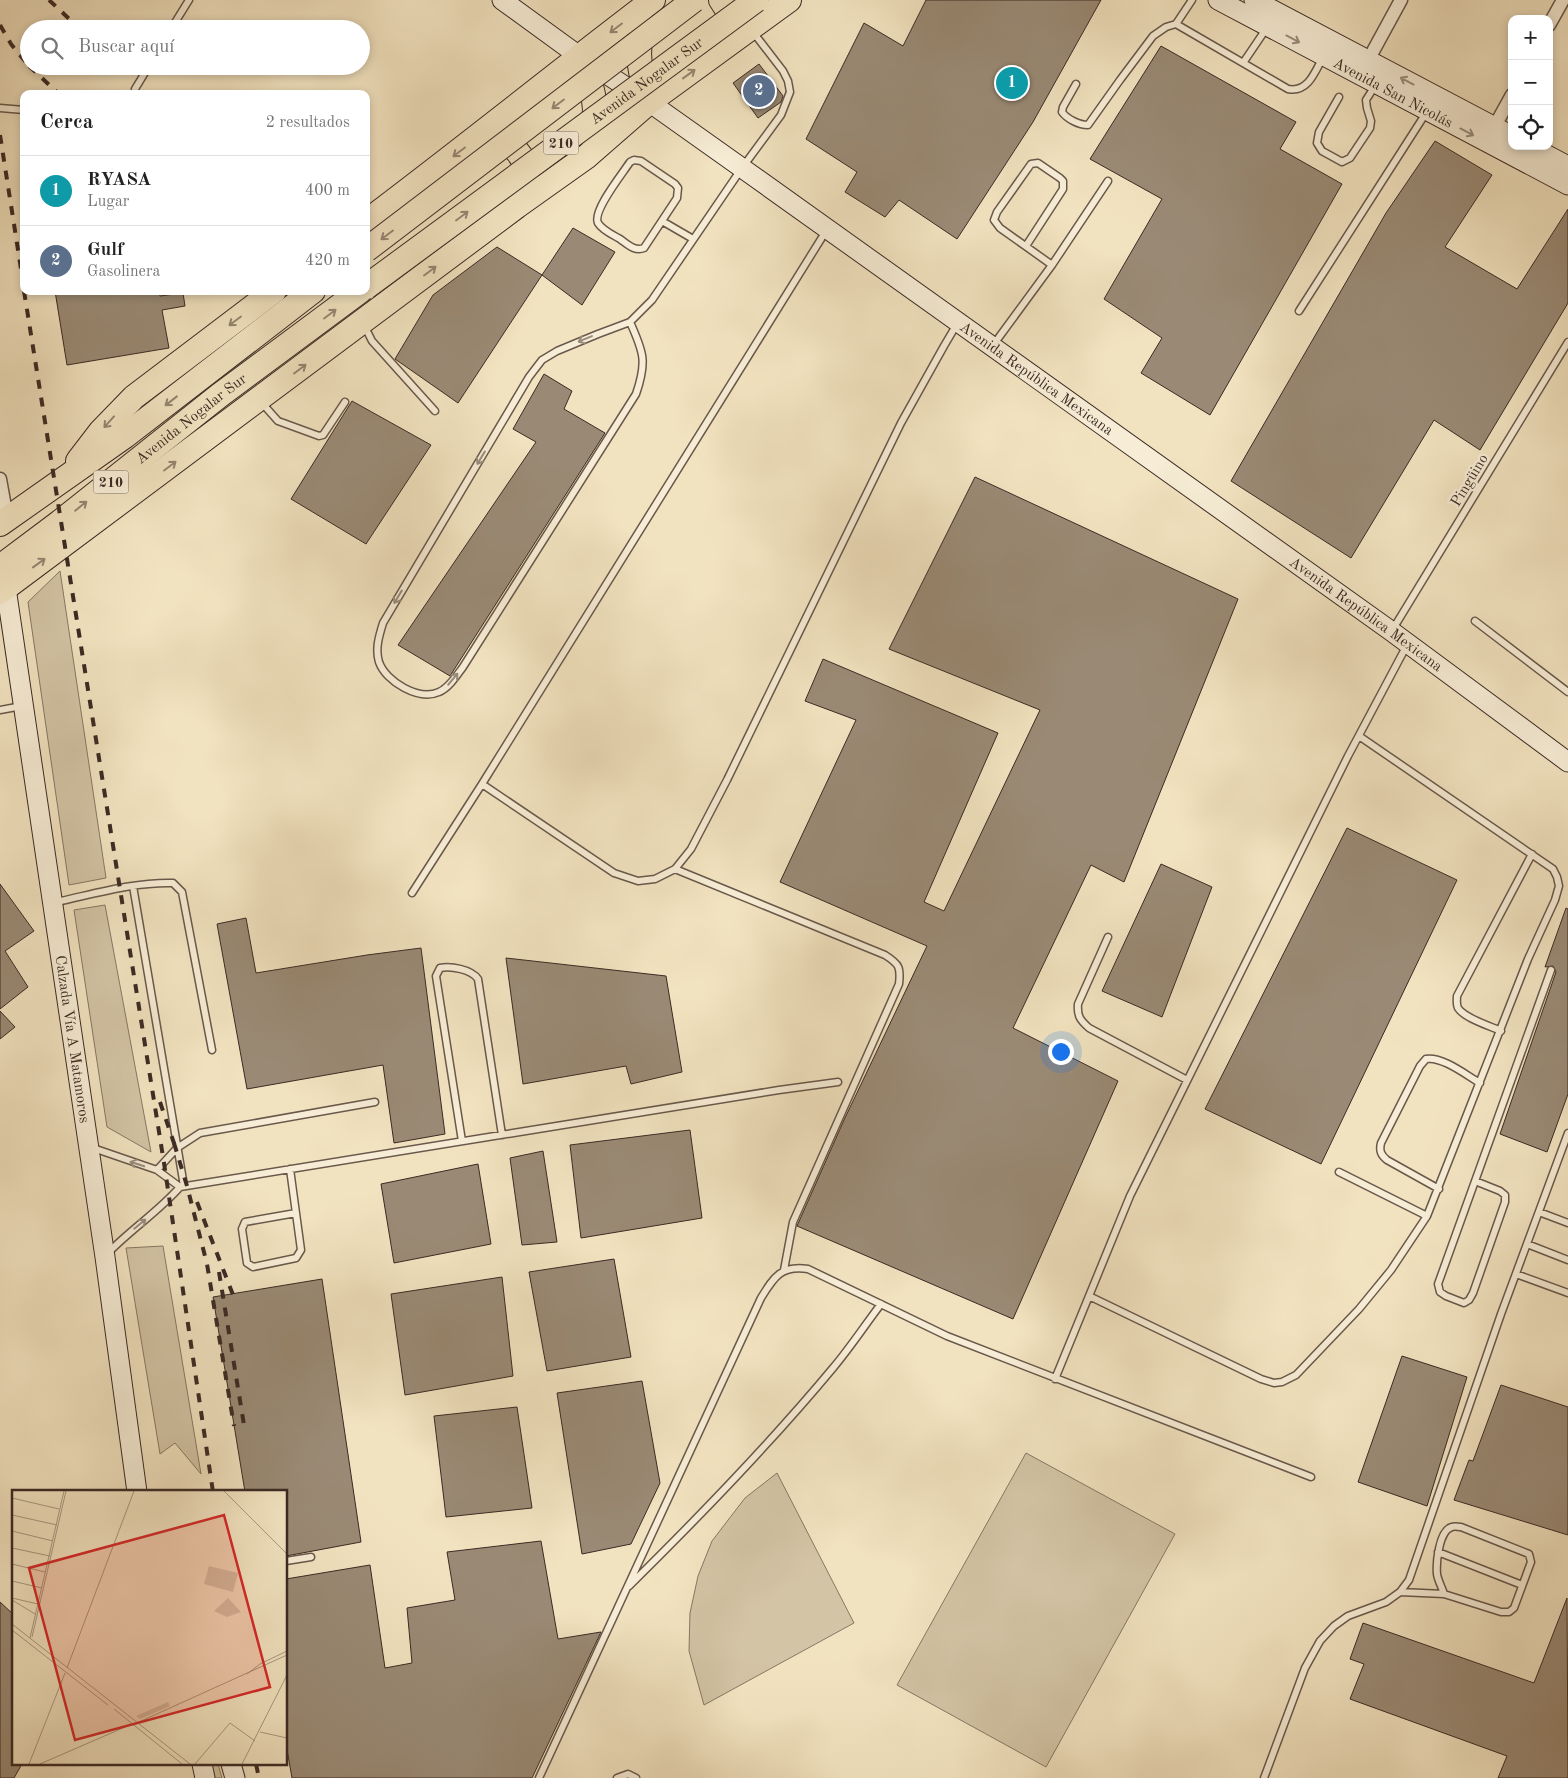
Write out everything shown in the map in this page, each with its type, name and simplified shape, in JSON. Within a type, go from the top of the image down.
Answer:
[{"type":"highway","points":[[370,219],[654,0]]},
{"type":"highway","points":[[649,102],[641,75],[638,56],[642,32],[654,0]]},
{"type":"highway","name":"210","points":[[370,247],[694,0]]},
{"type":"highway","points":[[721,0],[732,17],[750,28]]},
{"type":"highway","name":"Avenida Nogalar Sur","points":[[370,284],[756,0]]},
{"type":"highway","points":[[2,582],[258,399],[517,206],[586,157],[649,102],[789,0]]},
{"type":"highway","points":[[579,56],[589,78],[596,111],[595,126],[586,157]]},
{"type":"highway","points":[[478,137],[496,138],[514,148],[521,156],[526,168],[526,177],[517,206]]},
{"type":"highway","points":[[64,479],[101,431],[134,397],[269,295]]},
{"type":"highway","name":"Avenida Nogalar Sur","points":[[4,521],[125,436],[308,295]]},
{"type":"highway","name":"Avenida Nogalar Sur","points":[[2,582],[60,522],[220,395],[355,295]]},
{"type":"street","name":"Avenida República Mexicana","points":[[502,0],[579,56],[649,102],[742,168],[1391,631],[1568,762]]},
{"type":"street","name":"Avenida San Nicolás","points":[[1254,0],[1272,19]]},
{"type":"street","points":[[1372,72],[1401,0]]},
{"type":"street","points":[[1553,18],[1563,0]]},
{"type":"street","name":"Avenida San Nicolás","points":[[1228,2],[1272,19],[1490,134],[1568,185]]},
{"type":"street","points":[[1490,134],[1508,102]]},
{"type":"street","name":"Avenida San Nicolás","points":[[1490,134],[1508,136]]},
{"type":"street","points":[[1538,150],[1568,166]]},
{"type":"street","points":[[0,479],[4,521]]},
{"type":"street","name":"Calzada Vía A Matamoros","points":[[2,582],[24,706],[105,1257],[137,1490]]},
{"type":"lane","points":[[177,20],[189,0]]},
{"type":"lane","points":[[1076,84],[1062,107],[1062,112],[1068,118],[1088,125],[1153,36],[1166,27],[1176,24],[1192,0]]},
{"type":"lane","points":[[1243,63],[1272,19]]},
{"type":"lane","points":[[1176,24],[1288,89],[1300,89],[1306,85],[1328,49]]},
{"type":"lane","points":[[630,322],[640,343],[644,359],[643,374],[636,394],[463,666],[452,681],[440,692],[426,695],[415,693],[398,684],[387,674],[379,662],[377,643],[383,624],[529,377],[542,360],[556,351],[630,322],[652,300],[742,168],[781,116],[790,92],[788,81],[783,71],[750,28]]},
{"type":"lane","points":[[1339,97],[1319,132],[1317,143],[1322,152],[1342,162],[1350,158],[1370,128],[1371,120],[1366,100],[1372,72]]},
{"type":"lane","points":[[135,89],[144,75]]},
{"type":"lane","points":[[1299,311],[1431,104]]},
{"type":"lane","points":[[0,108],[20,110]]},
{"type":"lane","points":[[641,161],[678,188],[677,198],[662,221],[644,248],[640,250],[632,248],[598,223],[599,210],[630,162],[641,161]]},
{"type":"lane","points":[[1026,246],[1063,189],[1063,181],[1038,162],[1031,164],[995,216],[996,224],[1000,228],[1052,265]]},
{"type":"lane","points":[[991,347],[1052,265],[1108,181]]},
{"type":"lane","points":[[662,221],[693,239]]},
{"type":"lane","points":[[412,893],[482,784],[827,230]]},
{"type":"lane","points":[[362,322],[372,341],[435,412]]},
{"type":"lane","points":[[482,784],[614,873],[638,881],[655,879],[675,869],[691,849],[727,780],[901,423],[958,323]]},
{"type":"lane","name":"Pingüino","points":[[1391,631],[1568,342]]},
{"type":"lane","points":[[258,399],[278,421],[319,436],[323,435],[345,402]]},
{"type":"lane","points":[[1475,621],[1568,692]]},
{"type":"lane","points":[[1055,1379],[1130,1196],[1359,736],[1408,644]]},
{"type":"lane","points":[[0,710],[24,706]]},
{"type":"lane","points":[[1089,1296],[1261,1379],[1274,1383],[1282,1382],[1296,1375],[1359,1309],[1391,1270],[1427,1216],[1528,959],[1555,900],[1559,886],[1553,868],[1359,736]]},
{"type":"lane","points":[[1501,1031],[1460,1011],[1457,1005],[1457,996],[1532,854]]},
{"type":"lane","points":[[675,869],[885,955],[895,962],[901,971],[899,984],[793,1222],[784,1270]]},
{"type":"lane","points":[[52,903],[152,882],[172,883],[182,892],[212,1050]]},
{"type":"lane","points":[[133,886],[182,1186]]},
{"type":"lane","points":[[1108,937],[1078,1004],[1078,1014],[1081,1021],[1089,1028],[1187,1080]]},
{"type":"lane","points":[[462,1141],[436,976],[440,968],[445,967],[469,972],[478,979],[502,1135]]},
{"type":"lane","points":[[1475,1181],[1500,1191],[1505,1195],[1505,1202],[1473,1293],[1470,1300],[1464,1302],[1440,1292],[1438,1284],[1475,1181],[1551,970]]},
{"type":"lane","points":[[1439,1189],[1387,1160],[1382,1155],[1381,1143],[1420,1066],[1426,1059],[1440,1060],[1480,1083]]},
{"type":"lane","points":[[105,1257],[119,1241],[182,1186],[838,1082]]},
{"type":"lane","points":[[157,1170],[177,1148],[200,1133],[375,1102]]},
{"type":"lane","points":[[1264,1778],[1305,1668],[1320,1641],[1334,1626],[1348,1616],[1386,1602],[1400,1592],[1409,1580],[1516,1274],[1568,1134]]},
{"type":"lane","points":[[88,1146],[157,1170],[182,1186]]},
{"type":"lane","points":[[290,1169],[296,1213],[301,1250],[296,1258],[254,1267],[247,1263],[242,1229],[245,1222],[296,1213]]},
{"type":"lane","points":[[1339,1172],[1427,1216]]},
{"type":"lane","points":[[1539,1212],[1568,1223]]},
{"type":"lane","points":[[1527,1244],[1568,1260]]},
{"type":"lane","points":[[539,1778],[761,1298],[773,1279],[784,1270],[795,1268],[808,1269],[948,1336],[1311,1477]]},
{"type":"lane","points":[[1516,1274],[1568,1293]]},
{"type":"lane","points":[[625,1590],[713,1503],[786,1423],[834,1366],[880,1304]]},
{"type":"lane","points":[[1400,1592],[1444,1594],[1501,1612],[1510,1612],[1514,1608],[1531,1562],[1529,1554],[1461,1527],[1452,1527],[1444,1532],[1438,1552],[1438,1577],[1444,1594]]},
{"type":"lane","points":[[1438,1552],[1522,1585]]},
{"type":"lane","points":[[288,1561],[311,1557]]},
{"type":"lane","points":[[617,1778],[628,1774],[636,1778]]},
{"type":"shaded area","points":[[60,571],[106,878],[69,885],[28,602]]},
{"type":"shaded area","points":[[105,905],[151,1152],[107,1127],[74,910]]},
{"type":"shaded area","points":[[163,1246],[201,1474],[175,1443],[160,1454],[126,1248]]},
{"type":"shaded area","points":[[1026,1453],[1175,1534],[1046,1767],[897,1685]]},
{"type":"shaded area","points":[[777,1473],[854,1623],[704,1705],[689,1651],[690,1613],[698,1576],[712,1541],[745,1498]]},
{"type":"shaded area","points":[[208,1766],[219,1766],[222,1778],[210,1778]]},
{"type":"building","points":[[926,0],[1101,0],[1033,122],[957,239],[899,200],[885,217],[845,192],[857,172],[806,139],[864,23],[903,46]]},
{"type":"building","points":[[1161,46],[1296,122],[1280,149],[1342,184],[1210,415],[1141,373],[1162,338],[1104,299],[1162,199],[1090,159]]},
{"type":"building","points":[[759,64],[783,96],[781,102],[758,118],[733,83]]},
{"type":"building","points":[[1435,141],[1492,175],[1445,247],[1517,289],[1568,209],[1568,303],[1480,450],[1434,420],[1351,558],[1231,481],[1386,213]]},
{"type":"building","points":[[573,228],[615,252],[582,305],[542,275]]},
{"type":"building","points":[[497,247],[542,275],[458,403],[395,359],[433,295]]},
{"type":"building","points":[[56,295],[183,295],[185,306],[162,310],[169,348],[67,365]]},
{"type":"building","points":[[544,374],[572,391],[564,409],[605,433],[450,676],[398,645],[536,442],[513,429]]},
{"type":"building","points":[[352,401],[431,445],[366,544],[291,499]]},
{"type":"building","points":[[975,477],[1238,599],[1124,882],[1091,865],[1013,1028],[1118,1081],[1013,1319],[797,1226],[844,1120],[927,946],[780,882],[856,720],[805,701],[823,659],[998,733],[924,902],[944,911],[1040,710],[889,649]]},
{"type":"building","points":[[1347,828],[1457,880],[1321,1164],[1205,1109]]},
{"type":"building","points":[[1161,864],[1212,887],[1162,1017],[1102,991]]},
{"type":"building","points":[[0,884],[34,931],[5,951],[28,987],[0,1009]]},
{"type":"building","points":[[1566,908],[1568,909],[1568,1094],[1547,1152],[1500,1134],[1556,972],[1553,966],[1545,967]]},
{"type":"building","points":[[246,918],[256,973],[421,948],[445,1134],[394,1143],[383,1065],[247,1089],[217,924]]},
{"type":"building","points":[[506,958],[666,976],[682,1072],[631,1084],[626,1066],[523,1084]]},
{"type":"building","points":[[0,1011],[15,1027],[0,1039]]},
{"type":"building","points":[[690,1130],[702,1218],[581,1238],[570,1145]]},
{"type":"building","points":[[543,1151],[557,1242],[522,1245],[510,1158]]},
{"type":"building","points":[[478,1164],[491,1244],[394,1263],[381,1184]]},
{"type":"building","points":[[614,1259],[631,1357],[547,1371],[529,1272]]},
{"type":"building","points":[[502,1277],[513,1376],[405,1395],[391,1294]]},
{"type":"building","points":[[322,1279],[361,1542],[288,1556],[288,1490],[245,1490],[213,1297]]},
{"type":"building","points":[[1402,1356],[1467,1377],[1427,1506],[1358,1482]]},
{"type":"building","points":[[642,1381],[660,1483],[631,1544],[582,1554],[557,1393]]},
{"type":"building","points":[[1501,1385],[1568,1407],[1568,1535],[1454,1500],[1469,1460],[1473,1461]]},
{"type":"building","points":[[517,1407],[532,1508],[446,1517],[434,1416]]},
{"type":"building","points":[[541,1541],[558,1639],[601,1632],[532,1778],[292,1778],[288,1755],[288,1579],[370,1565],[385,1668],[412,1663],[407,1608],[455,1600],[447,1552]]},
{"type":"building","points":[[1567,1598],[1568,1778],[1498,1778],[1507,1756],[1350,1699],[1364,1664],[1350,1659],[1363,1623],[1534,1683]]},
{"type":"building","points":[[0,1602],[12,1613],[12,1766],[21,1766],[14,1778],[0,1778]]},
{"type":"railway","points":[[49,0],[70,20]]},
{"type":"railway","points":[[0,25],[20,55]]},
{"type":"railway","points":[[39,75],[55,90]]},
{"type":"railway","points":[[0,135],[20,262]]},
{"type":"railway","points":[[25,295],[164,1163],[213,1490]]},
{"type":"railway","points":[[160,1102],[176,1149]]},
{"type":"railway","points":[[174,1143],[207,1264],[234,1426]]},
{"type":"railway","points":[[197,1202],[235,1300]]},
{"type":"railway","points":[[219,1272],[244,1425]]},
{"type":"railway","points":[[256,1766],[259,1778]]},
{"type":"place","name":"RYASA","points":[[1012,83]]},
{"type":"place","name":"Gulf","points":[[759,91]]}]
